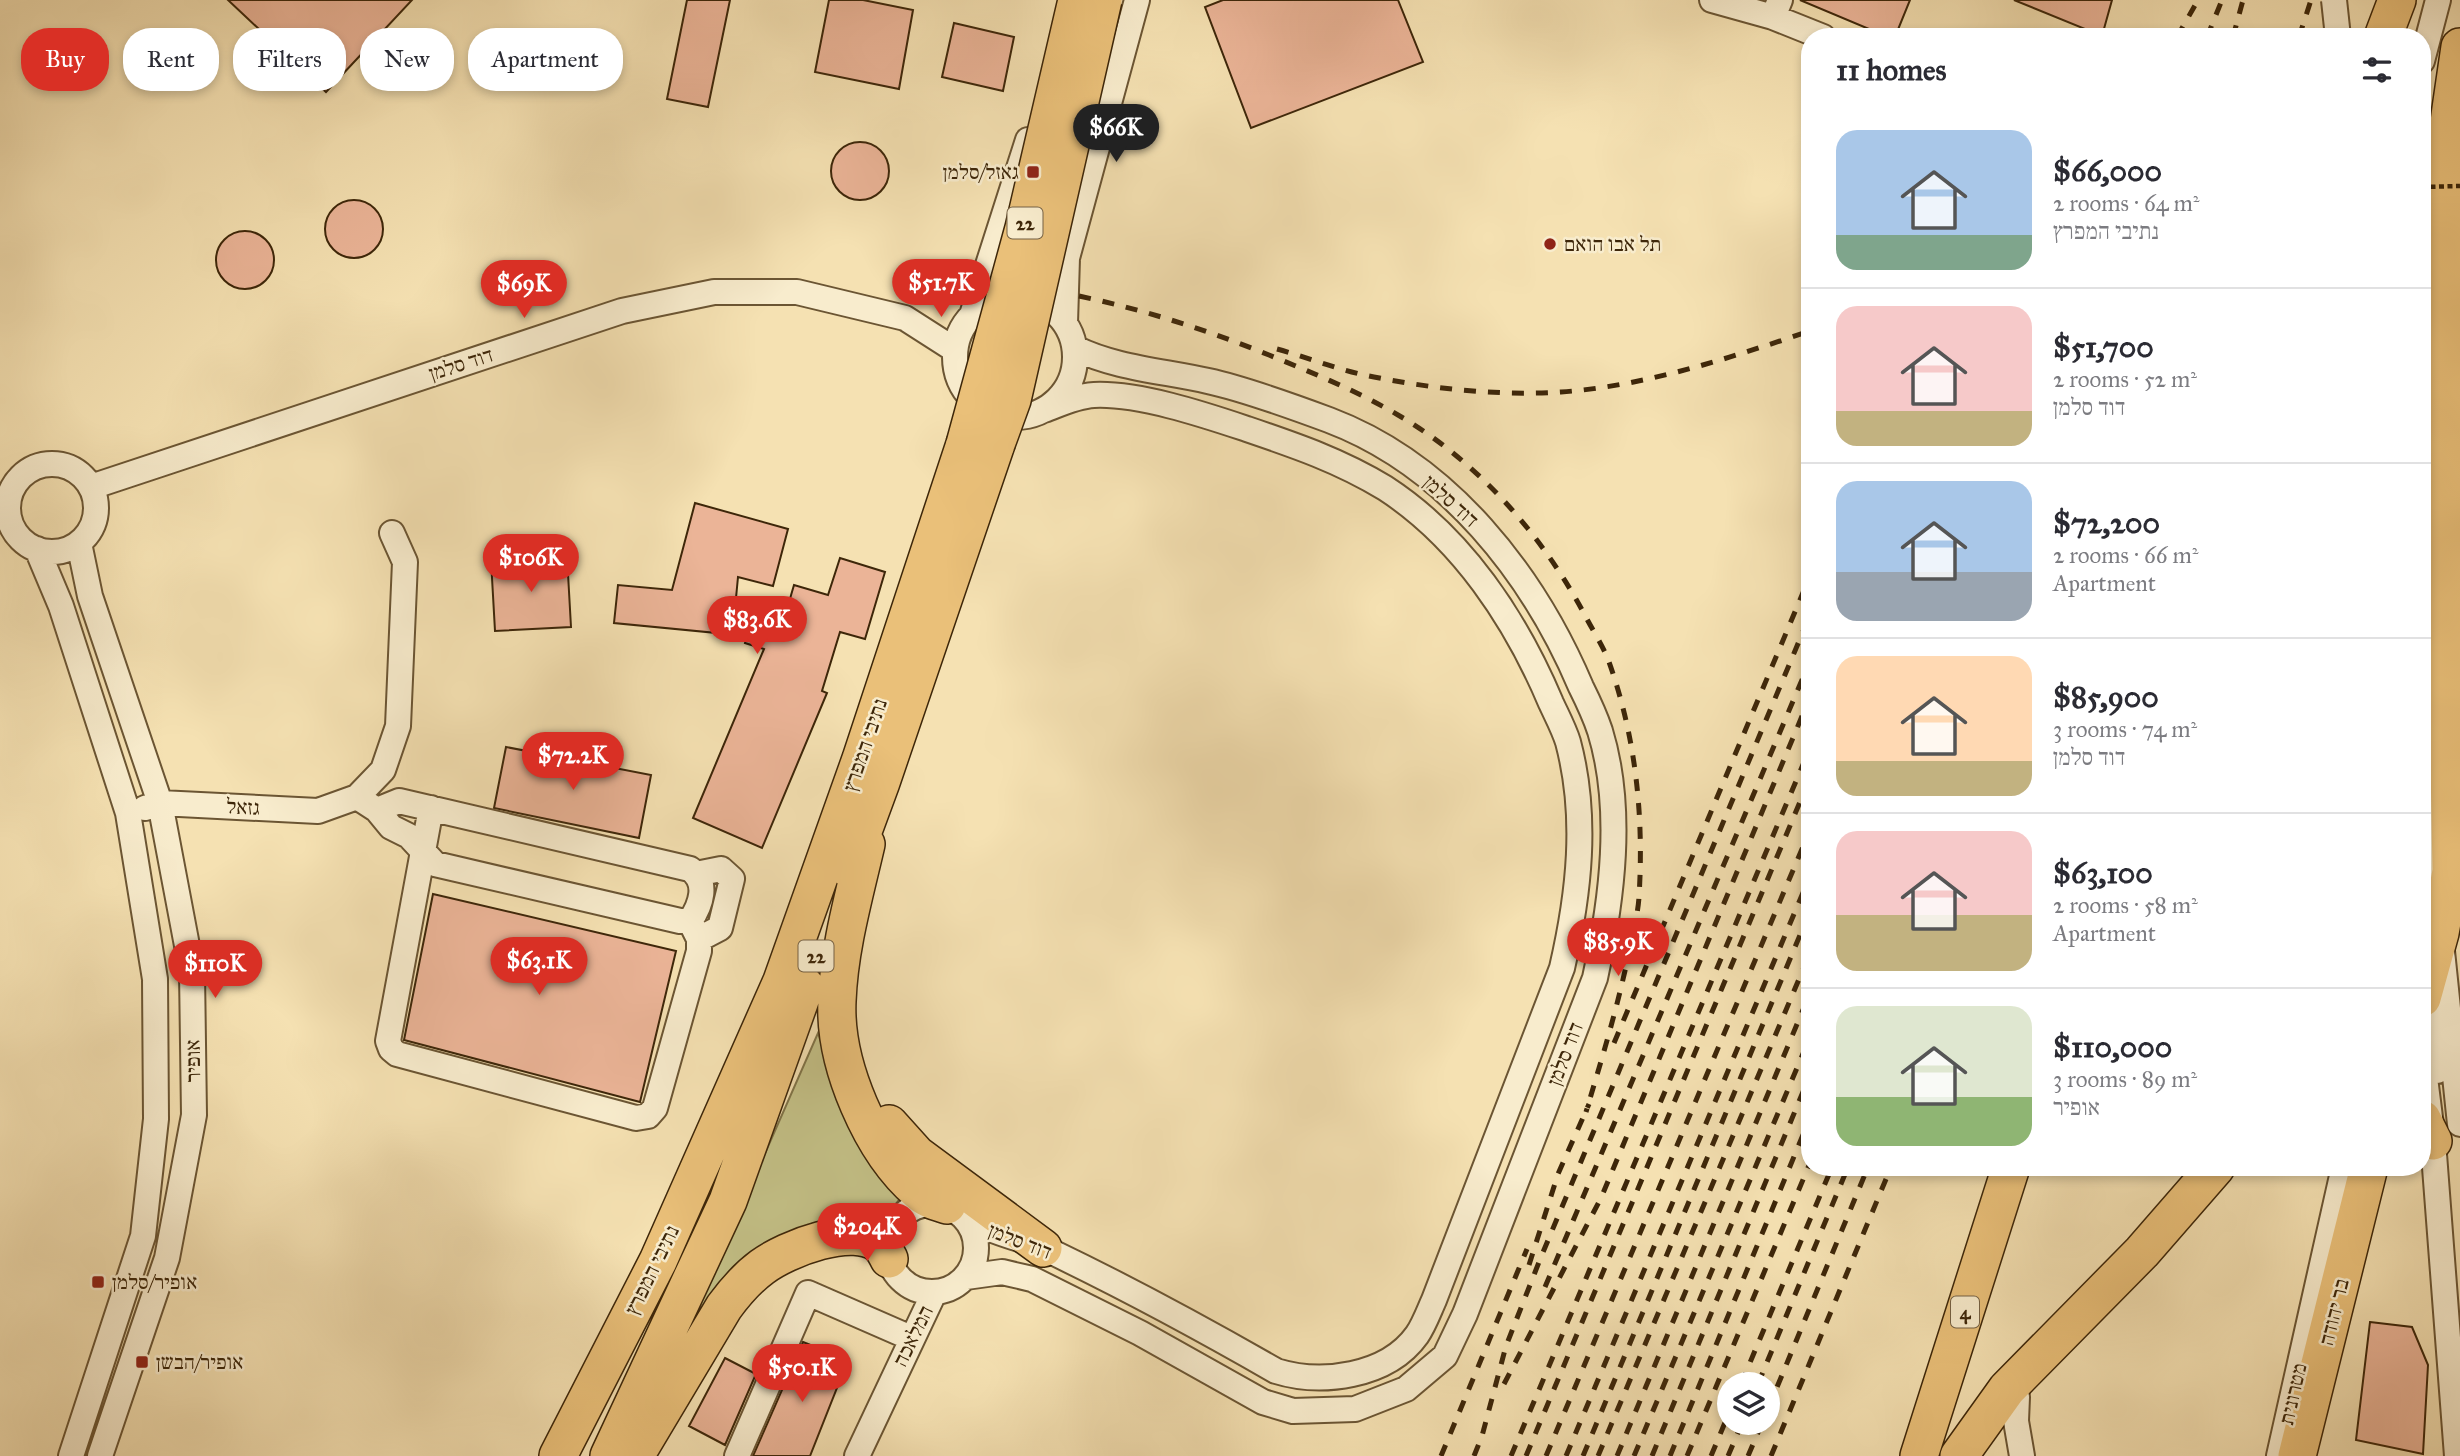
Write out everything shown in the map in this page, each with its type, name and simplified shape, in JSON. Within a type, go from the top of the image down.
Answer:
[{"type":"highway","name":"נתיבי המפרץ","points":[[609,1456],[728,1200],[881,782],[980,444],[1024,228],[1075,0]]},
{"type":"highway","name":"נתיבי המפרץ","points":[[558,1456],[658,1261],[782,981],[861,759],[980,444],[1012,400],[1103,0]]},
{"type":"highway","points":[[2386,28],[2397,0]]},
{"type":"highway","points":[[2432,989],[2431,932],[2451,871],[2442,190],[2445,143],[2460,47]]},
{"type":"highway","points":[[2442,190],[2460,137]]},
{"type":"highway","points":[[881,782],[846,930],[837,1002],[839,1043],[869,1126],[890,1161],[920,1194],[955,1210]]},
{"type":"highway","points":[[837,1002],[853,1059],[880,1112],[916,1154],[1043,1248]]},
{"type":"highway","name":"4","points":[[1919,1456],[2008,1176]]},
{"type":"highway","points":[[1959,1456],[2007,1389],[2165,1227],[2208,1176]]},
{"type":"highway","name":"בר יהודה","points":[[2297,1456],[2368,1176]]},
{"type":"highway","points":[[635,1456],[724,1307],[741,1285],[761,1267],[793,1249],[847,1237],[860,1237],[880,1245],[889,1259]]},
{"type":"highway","points":[[544,1456],[658,1261]]},
{"type":"street","points":[[972,314],[1003,297],[1038,301],[1053,310],[1065,323],[1075,348],[1069,384],[1058,399],[1044,410],[1017,417],[989,412],[974,401],[962,386],[956,369],[955,350],[960,331],[972,314],[1075,0]]},
{"type":"street","points":[[1067,258],[1056,220],[1055,179],[1095,23],[1090,0]]},
{"type":"street","points":[[1065,323],[1067,258],[1137,0]]},
{"type":"street","points":[[1712,0],[1776,9],[1808,28]]},
{"type":"street","points":[[2334,0],[2337,28]]},
{"type":"street","points":[[2431,28],[2438,0]]},
{"type":"street","name":"דוד סלמן","points":[[91,487],[622,311],[714,292],[797,292],[905,318],[955,350]]},
{"type":"street","name":"דוד סלמן","points":[[966,1277],[1002,1272],[1032,1279],[1140,1333],[1263,1402],[1293,1412],[1355,1409],[1406,1389],[1445,1356],[1465,1314],[1595,978],[1607,921],[1614,867],[1609,777],[1600,731],[1549,619],[1522,578],[1476,521],[1442,489],[1405,461],[1331,421],[1212,382],[1098,360],[1075,348]]},
{"type":"street","name":"דוד סלמן","points":[[955,1210],[997,1233],[1043,1248],[1156,1303],[1276,1371],[1298,1377],[1348,1375],[1388,1360],[1417,1335],[1439,1288],[1562,968],[1574,915],[1580,865],[1575,782],[1567,741],[1545,689],[1519,635],[1495,598],[1451,544],[1421,515],[1386,489],[1318,452],[1203,414],[1120,397],[1093,395],[1068,400],[1044,410]]},
{"type":"street","points":[[58,463],[82,475],[91,487],[96,511],[93,523],[79,543],[66,550],[37,550],[23,542],[14,531],[4,503],[19,477],[30,468],[58,463]]},
{"type":"street","points":[[393,533],[405,562],[398,726],[383,770],[367,803],[391,827],[409,836],[422,851],[435,864],[680,921],[694,930],[699,951],[655,1108],[648,1116],[636,1118],[397,1054],[391,1049],[388,1041],[422,851],[430,808]]},
{"type":"street","name":"אופיר","points":[[79,543],[90,596],[160,803],[192,972],[194,1115],[167,1258],[100,1456]]},
{"type":"street","name":"אופיר","points":[[37,550],[61,606],[128,813],[155,979],[156,1119],[143,1236],[71,1456]]},
{"type":"street","points":[[2431,789],[2431,932],[2438,1128],[2457,1456]]},
{"type":"street","name":"גזאל","points":[[128,813],[160,803],[318,811],[399,801],[690,869],[696,874],[702,887],[694,930]]},
{"type":"street","points":[[2451,871],[2432,989],[2460,1335]]},
{"type":"street","points":[[2431,1096],[2438,1128]]},
{"type":"street","name":"מטרונית","points":[[2279,1456],[2342,1176]]},
{"type":"street","points":[[934,1203],[955,1210],[971,1225],[976,1238],[977,1252],[966,1277],[946,1291],[934,1293],[919,1291],[906,1284],[895,1273],[887,1246],[897,1220],[907,1210],[920,1204],[934,1203]]},
{"type":"street","points":[[2316,1456],[2342,1335],[2342,1283]]},
{"type":"street","points":[[737,1456],[808,1293],[911,1338]]},
{"type":"street","name":"המלאכה","points":[[857,1456],[934,1293]]},
{"type":"street","points":[[1972,1456],[2037,1372],[2049,1346]]},
{"type":"street","points":[[2017,1397],[2016,1421],[2022,1456]]},
{"type":"street","points":[[56,1456],[84,1417]]},
{"type":"shaded area","points":[[818,1033],[835,1084],[903,1194],[878,1229],[853,1223],[678,1351]]},
{"type":"building","points":[[228,0],[412,0],[386,28],[360,28],[360,56],[346,71],[346,28],[258,28]]},
{"type":"building","points":[[687,0],[730,0],[708,107],[667,99]]},
{"type":"building","points":[[829,0],[863,0],[913,10],[899,89],[815,72]]},
{"type":"building","points":[[1223,0],[1398,0],[1423,62],[1251,128],[1205,7]]},
{"type":"building","points":[[1800,0],[1910,0],[1899,28],[1867,28]]},
{"type":"building","points":[[2014,0],[2112,0],[2104,28],[2082,28]]},
{"type":"building","points":[[954,23],[1014,37],[1003,91],[942,77]]},
{"type":"building","points":[[860,142],[871,144],[884,155],[889,171],[887,182],[876,195],[860,200],[849,198],[836,187],[831,171],[833,160],[844,147]]},
{"type":"building","points":[[354,200],[370,205],[378,213],[383,229],[378,245],[370,253],[354,258],[338,253],[330,245],[325,229],[330,213],[338,205]]},
{"type":"building","points":[[245,231],[256,233],[269,244],[274,260],[272,271],[261,284],[245,289],[234,287],[221,276],[216,260],[218,249],[229,236]]},
{"type":"building","points":[[695,503],[788,529],[773,586],[738,577],[734,619],[780,633],[794,585],[828,595],[840,558],[885,572],[865,639],[840,632],[822,691],[827,693],[762,848],[693,818],[764,649],[745,643],[747,636],[614,623],[618,585],[672,590]]},
{"type":"building","points":[[567,556],[571,627],[495,631],[491,560]]},
{"type":"building","points":[[506,747],[651,775],[639,838],[494,808]]},
{"type":"building","points":[[433,894],[676,951],[640,1102],[404,1040]]},
{"type":"building","points":[[2370,1322],[2412,1327],[2428,1365],[2423,1454],[2356,1440]]},
{"type":"building","points":[[803,1342],[848,1360],[810,1456],[753,1456]]},
{"type":"building","points":[[725,1358],[756,1374],[725,1445],[689,1426]]},
{"type":"railway","points":[[2182,28],[2198,0]]},
{"type":"railway","points":[[2211,28],[2222,0]]},
{"type":"railway","points":[[2235,28],[2243,0]]},
{"type":"railway","points":[[2302,28],[2311,0]]},
{"type":"railway","points":[[2336,28],[2345,0]]},
{"type":"railway","points":[[1079,296],[1152,314],[1246,346],[1335,383],[1398,415],[1456,455],[1507,504],[1552,560],[1571,590],[1605,652],[1618,691],[1632,749],[1640,837],[1637,916],[1626,968],[1586,1112]]},
{"type":"railway","points":[[1277,349],[1349,371],[1397,381],[1467,391],[1538,393],[1593,389],[1656,377],[1718,361],[1801,334]]},
{"type":"railway","points":[[1614,1043],[1801,597]]},
{"type":"railway","points":[[1474,1456],[1506,1346],[1541,1257],[1801,636]]},
{"type":"railway","points":[[1545,1287],[1801,682]]},
{"type":"railway","points":[[1504,1384],[1601,1198],[1801,719]]},
{"type":"railway","points":[[1511,1456],[1801,769]]},
{"type":"railway","points":[[1526,1456],[1801,799]]},
{"type":"railway","points":[[1546,1456],[1801,851]]},
{"type":"railway","points":[[1566,1456],[1801,897]]},
{"type":"railway","points":[[1583,1456],[1801,933]]},
{"type":"railway","points":[[1598,1456],[1801,974]]},
{"type":"railway","points":[[1617,1456],[1801,1015]]},
{"type":"railway","points":[[1634,1456],[1801,1058]]},
{"type":"railway","points":[[1652,1456],[1801,1097]]},
{"type":"railway","points":[[1529,1265],[1558,1174],[1589,1104]]},
{"type":"railway","points":[[1670,1456],[1801,1140]]},
{"type":"railway","points":[[1687,1456],[1805,1176]]},
{"type":"railway","points":[[1746,1372],[1828,1176]]},
{"type":"railway","points":[[1763,1372],[1844,1176]]},
{"type":"railway","points":[[1780,1380],[1864,1176]]},
{"type":"railway","points":[[1771,1456],[1887,1176]]},
{"type":"railway","points":[[1441,1456],[1527,1249]]},
{"type":"railway","points":[[1711,1456],[1720,1435]]},
{"type":"railway","points":[[1728,1456],[1737,1435]]},
{"type":"railway","points":[[1748,1456],[1757,1435]]},
{"type":"place","name":"גאזל/סלמן","points":[[1033,172]]},
{"type":"place","name":"תל אבו הואם","points":[[1550,244]]},
{"type":"place","name":"אופיר/סלמן","points":[[98,1282]]},
{"type":"place","name":"אופיר/הבשן","points":[[142,1362]]}]
